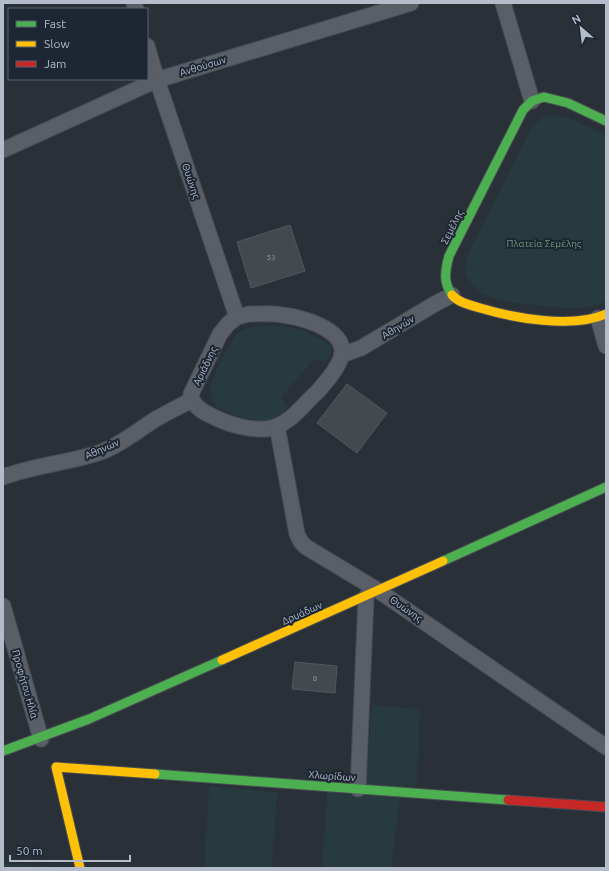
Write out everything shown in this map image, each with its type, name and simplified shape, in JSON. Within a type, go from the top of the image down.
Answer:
[{"type":"street","name":"Ανθούσων","points":[[3,150],[157,80],[411,3]]},
{"type":"street","points":[[503,3],[532,101],[544,97],[568,103],[606,121]]},
{"type":"street","name":"Θυώνης","points":[[148,49],[237,317]]},
{"type":"street","name":"Σεμέλης","points":[[452,295],[446,284],[445,274],[450,256],[523,110],[532,101]]},
{"type":"street","points":[[452,295],[457,300],[484,310],[537,320],[577,321],[602,316],[606,346]]},
{"type":"street","name":"Αθηνών","points":[[342,355],[361,348],[452,295]]},
{"type":"street","points":[[192,400],[196,407],[202,411],[226,422],[252,428],[266,429],[277,426],[288,420],[318,392],[336,367],[342,355],[341,345],[334,334],[314,323],[284,315],[249,314],[237,317]]},
{"type":"street","name":"Αριάδνης","points":[[192,400],[191,394],[220,334],[228,324],[237,317]]},
{"type":"street","name":"Αθηνών","points":[[3,477],[31,469],[79,459],[103,451],[192,400]]},
{"type":"street","name":"Θυώνης","points":[[277,426],[297,534],[301,542],[372,594],[606,747]]},
{"type":"street","name":"Δρυάδων","points":[[3,751],[42,739],[101,714],[372,594],[606,487]]},
{"type":"street","points":[[358,789],[372,594]]},
{"type":"street","name":"Προφήτου Ηλία","points":[[3,606],[42,739]]},
{"type":"street","name":"Χλωρίδων","points":[[80,868],[56,767],[606,807]]},
{"type":"green space","name":"Πλατεία Σεμέλης","points":[[553,115],[560,116],[587,126],[606,136],[606,301],[599,305],[581,308],[564,308],[516,303],[498,299],[480,293],[467,278],[465,271],[467,256],[533,125],[542,118]]},
{"type":"green space","points":[[259,326],[281,326],[294,328],[332,346],[331,354],[326,362],[316,359],[313,360],[281,398],[288,407],[286,410],[281,415],[267,421],[254,420],[220,409],[214,404],[211,392],[217,370],[235,336],[246,329]]},
{"type":"green space","points":[[372,705],[420,709],[417,783],[400,799],[391,868],[322,868],[327,792],[364,797]]},
{"type":"green space","points":[[209,786],[277,792],[272,868],[204,868]]},
{"type":"green space","points":[[3,863],[70,868],[3,868]]},
{"type":"building","points":[[290,225],[305,271],[251,288],[237,242]]},
{"type":"building","points":[[347,384],[387,413],[357,453],[317,423]]},
{"type":"building","points":[[295,662],[337,666],[335,693],[292,689]]},
{"type":"traffic: fast","points":[[452,295],[446,281],[449,256],[523,110],[532,101],[544,97],[568,103],[606,121]]},
{"type":"traffic: fast","points":[[443,561],[606,487]]},
{"type":"traffic: fast","points":[[3,751],[89,719],[222,660]]},
{"type":"traffic: fast","points":[[155,774],[508,800]]},
{"type":"traffic: slow","points":[[452,295],[461,302],[469,305],[494,312],[526,318],[577,321],[606,314]]},
{"type":"traffic: slow","points":[[222,660],[443,561]]},
{"type":"traffic: slow","points":[[80,868],[56,767],[155,774]]},
{"type":"traffic: jam","points":[[508,800],[606,807]]}]
